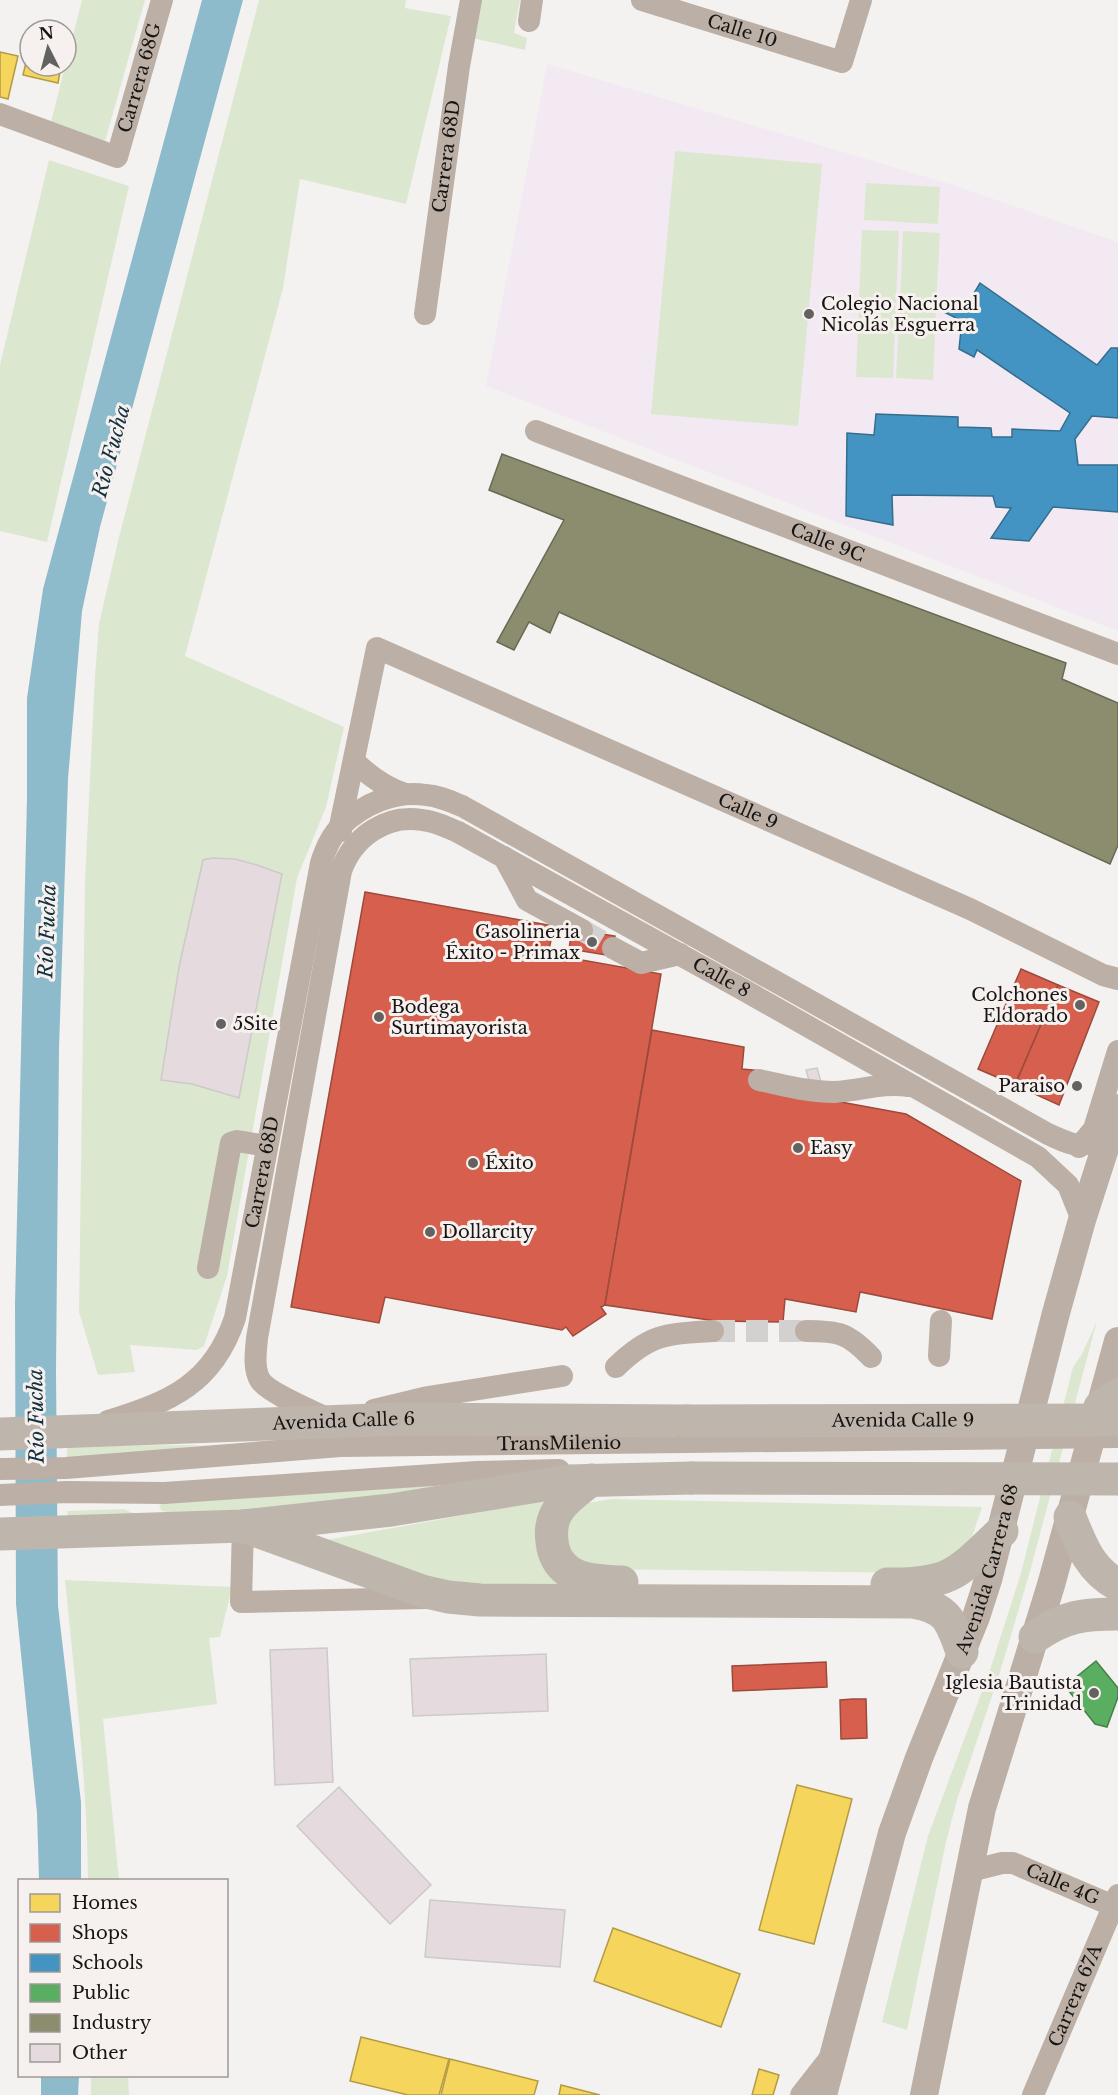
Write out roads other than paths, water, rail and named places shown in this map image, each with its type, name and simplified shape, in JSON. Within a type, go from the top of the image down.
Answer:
[{"type":"highway","name":"Avenida Calle 9","points":[[687,1431],[1112,1407]]},
{"type":"highway","name":"Avenida Calle 6","points":[[0,1434],[437,1419],[687,1431]]},
{"type":"highway","points":[[0,1533],[243,1526],[391,1510],[538,1485],[691,1472],[1118,1479]]},
{"type":"highway","points":[[591,1480],[564,1503],[555,1515],[551,1528],[551,1539],[554,1553],[561,1565],[571,1574],[582,1579],[596,1581],[921,1583],[941,1579],[957,1572],[1002,1531]]},
{"type":"highway","points":[[1070,1517],[1080,1545],[1091,1564],[1106,1579],[1118,1585]]},
{"type":"highway","points":[[243,1526],[411,1587],[448,1597],[480,1600],[913,1602],[934,1607],[945,1614],[951,1623],[962,1652]]},
{"type":"highway","points":[[1035,1637],[1066,1619],[1085,1615],[1118,1614]]},
{"type":"main road","name":"Avenida Carrera 68","points":[[823,2095],[892,1833],[919,1758],[976,1617],[1002,1531],[1056,1313],[1082,1220],[1118,1108]]},
{"type":"main road","points":[[924,2095],[982,1808],[1070,1517],[1112,1407],[1118,1341]]},
{"type":"street","name":"Carrera 68G","points":[[0,114],[117,157],[162,0]]},
{"type":"street","name":"Carrera 68D","points":[[425,314],[459,66],[471,0]]},
{"type":"street","name":"Calle 10","points":[[642,0],[671,4],[842,62],[861,0]]},
{"type":"street","name":"Calle 9C","points":[[536,431],[1118,654]]},
{"type":"street","name":"Carrera 68D","points":[[334,1422],[267,1388],[257,1375],[256,1351],[344,863],[340,826],[377,648]]},
{"type":"street","name":"Calle 9","points":[[377,648],[970,909],[1103,975],[1118,979]]},
{"type":"street","points":[[354,760],[377,782],[391,790],[405,794]]},
{"type":"street","name":"Calle 8","points":[[340,826],[364,808],[385,798],[405,794],[424,794],[462,806],[1048,1134],[1080,1146]]},
{"type":"street","name":"Calle 8","points":[[344,863],[362,838],[390,821],[408,819],[437,823],[504,857],[680,954],[1038,1157],[1068,1185],[1082,1220]]},
{"type":"street","name":"Carrera 68D","points":[[72,1432],[135,1413],[164,1401],[197,1380],[222,1350],[235,1318],[321,862],[325,850],[340,826]]},
{"type":"street","points":[[504,857],[527,900],[582,930]]},
{"type":"street","points":[[613,948],[641,963],[680,954]]},
{"type":"street","points":[[1080,1146],[1094,1129],[1118,1051]]},
{"type":"street","points":[[759,1080],[814,1091],[837,1092],[887,1084],[915,1087]]},
{"type":"street","points":[[1038,1157],[1061,1155],[1109,1135]]},
{"type":"street","points":[[208,1268],[231,1143],[237,1141],[267,1146]]},
{"type":"street","points":[[939,1356],[941,1321]]},
{"type":"street","points":[[616,1367],[635,1349],[654,1338],[676,1333],[713,1331]]},
{"type":"street","points":[[806,1331],[837,1332],[851,1338],[871,1357]]},
{"type":"street","points":[[334,1422],[428,1397],[562,1376]]},
{"type":"street","name":"TransMilenio","points":[[0,1469],[66,1468],[340,1446],[687,1431],[1118,1437]]},
{"type":"street","name":"TransMilenio","points":[[0,1495],[67,1492],[164,1493],[477,1473],[691,1472],[1118,1463]]},
{"type":"street","points":[[243,1526],[241,1602],[448,1597]]},
{"type":"street","name":"Calle 4G","points":[[970,1871],[1013,1863],[1116,1903]]},
{"type":"street","name":"Carrera 67A","points":[[1033,2095],[1116,1903]]},
{"type":"street","points":[[801,2095],[835,2053]]},
{"type":"water","name":"Río Fucha","points":[[202,0],[243,0],[100,527],[82,611],[68,779],[59,1048],[56,1371],[58,1606],[81,1802],[81,1879],[39,1879],[37,1813],[16,1604],[15,1303],[27,798],[27,698],[43,589]]},
{"type":"water","points":[[41,2077],[79,2077],[78,2095],[41,2095]]},
{"type":"tunnel","points":[[582,930],[613,948]]},
{"type":"tunnel","points":[[713,1331],[806,1331]]},
{"type":"place","name":"Colegio Nacional Nicolás Esguerra","points":[[809,314]]},
{"type":"place","name":"Gasolineria Éxito - Primax","points":[[592,942]]},
{"type":"place","name":"Colchones Eldorado","points":[[1080,1005]]},
{"type":"place","name":"Bodega Surtimayorista","points":[[379,1017]]},
{"type":"place","name":"5Site","points":[[221,1024]]},
{"type":"place","name":"Paraiso","points":[[1077,1086]]},
{"type":"place","name":"Easy","points":[[798,1148]]},
{"type":"place","name":"Éxito","points":[[473,1163]]},
{"type":"place","name":"Dollarcity","points":[[430,1232]]},
{"type":"place","name":"Iglesia Bautista Trinidad","points":[[1094,1693]]}]
